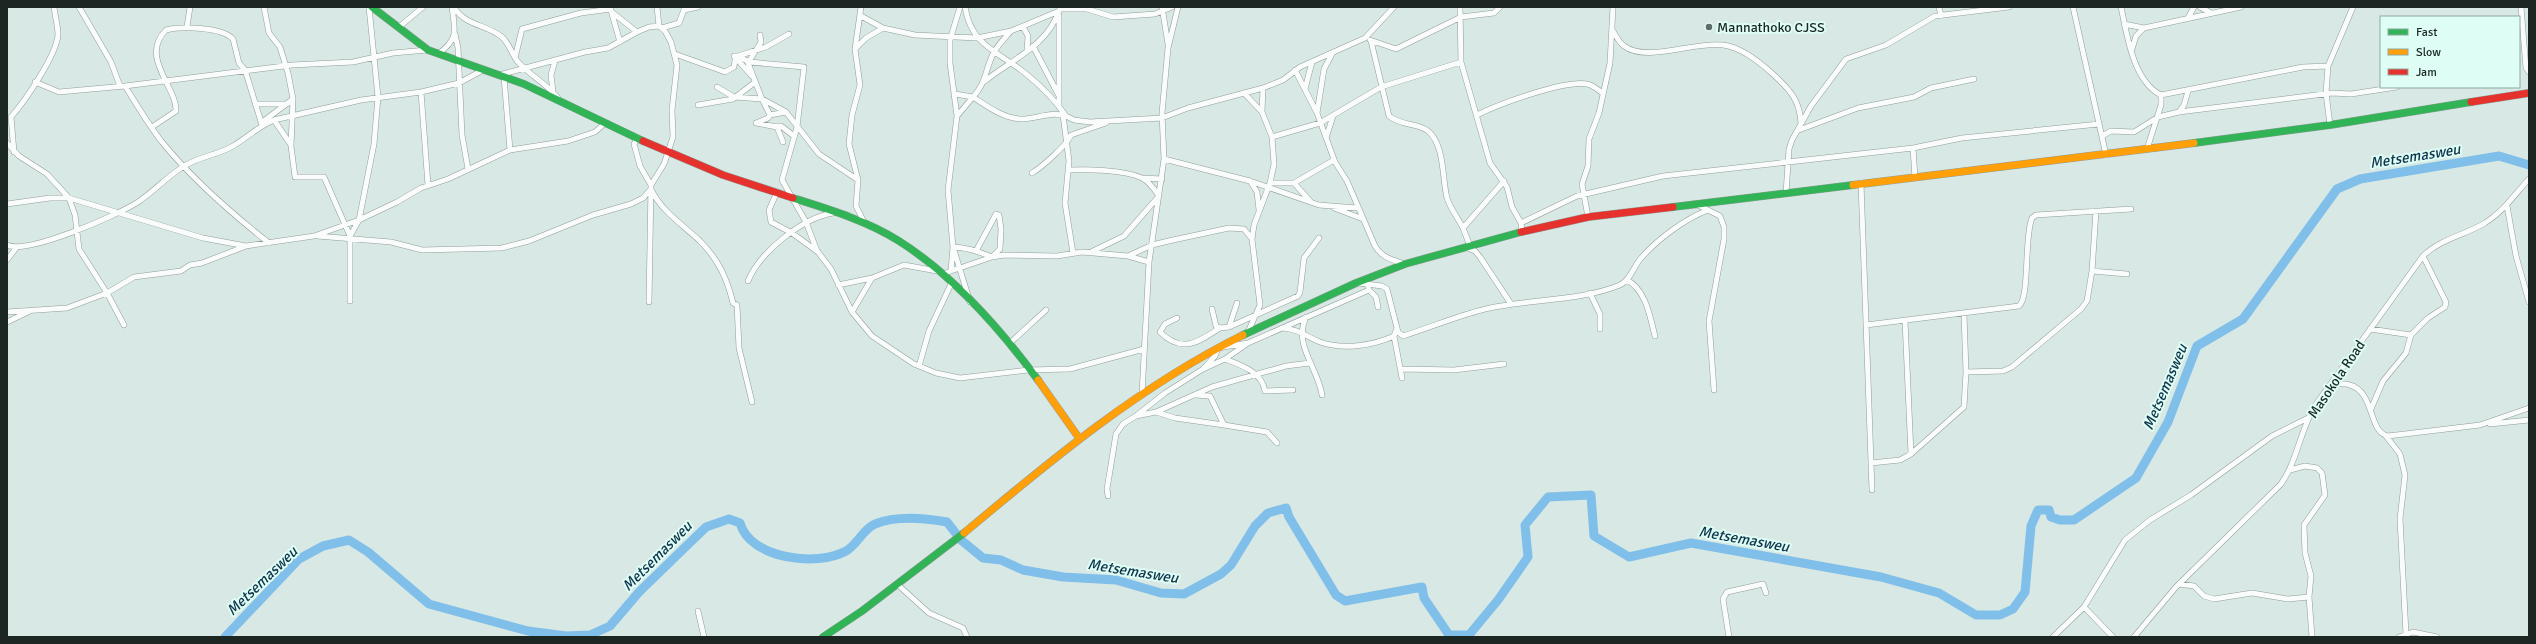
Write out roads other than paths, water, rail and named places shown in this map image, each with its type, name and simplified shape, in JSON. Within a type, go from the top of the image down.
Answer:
[{"type":"street","points":[[14,152],[9,118],[35,82],[56,44],[58,34],[54,7]]},
{"type":"street","points":[[79,7],[111,62],[122,86],[152,127],[184,166],[211,193],[269,243]]},
{"type":"street","points":[[187,27],[190,7]]},
{"type":"street","points":[[264,7],[269,33],[280,47],[286,65],[293,98],[294,114],[292,146],[295,177],[324,177],[350,237],[350,301]]},
{"type":"street","points":[[370,7],[428,50],[458,63],[501,76],[559,100],[604,124],[723,175],[834,212],[865,224],[899,241],[941,273],[1010,343],[1028,370],[1067,418],[1079,438]]},
{"type":"street","points":[[350,237],[359,220],[374,144],[378,97],[370,7]]},
{"type":"street","points":[[398,27],[424,7]]},
{"type":"street","points":[[453,7],[462,135],[468,169]]},
{"type":"street","points":[[453,7],[464,20],[488,28],[502,37],[515,58],[553,92],[559,100]]},
{"type":"street","points":[[7,312],[36,308],[67,308],[107,293],[134,277],[181,271],[190,264],[202,263],[246,246],[314,236],[350,237],[391,242],[422,250],[502,248],[529,241],[564,229],[584,218],[631,204],[643,198],[651,187],[670,151],[673,137],[673,94],[676,65],[675,54],[661,27],[656,7]]},
{"type":"street","points":[[501,76],[585,52],[608,48],[649,27],[661,27],[679,23],[684,9],[698,7]]},
{"type":"street","points":[[860,7],[855,49],[860,85],[852,115],[849,144],[858,180],[856,206],[865,224]]},
{"type":"street","points":[[951,271],[952,247],[948,190],[957,116],[950,63],[951,37],[960,7]]},
{"type":"street","points":[[966,7],[969,23],[977,38],[994,52],[1025,73],[1059,107],[1065,116],[1069,170],[1066,204],[1073,253]]},
{"type":"street","points":[[860,16],[883,28],[923,36],[977,38],[1011,32],[1060,9],[1086,8],[1113,17],[1163,10],[1172,7]]},
{"type":"street","points":[[1142,394],[1149,262],[1164,159],[1162,118],[1168,48],[1178,7]]},
{"type":"street","points":[[955,94],[973,97],[1000,113],[1016,119],[1050,114],[1065,116],[1080,122],[1162,118],[1188,108],[1263,88],[1283,80],[1295,70],[1312,62],[1368,40],[1394,7]]},
{"type":"street","points":[[1460,7],[1461,62],[1490,163],[1509,190],[1512,207],[1521,223],[1522,232]]},
{"type":"street","points":[[1368,40],[1396,48],[1461,17],[1494,12],[1500,7]]},
{"type":"street","points":[[1588,217],[1582,184],[1588,166],[1589,139],[1599,113],[1603,93],[1613,31],[1613,7]]},
{"type":"street","points":[[1939,7],[1941,16]]},
{"type":"street","points":[[1786,193],[1789,149],[1811,106],[1846,59],[1886,45],[1930,19],[1941,16],[2009,7]]},
{"type":"street","points":[[2073,7],[2106,155]]},
{"type":"street","points":[[2121,7],[2124,24],[2143,79],[2151,88],[2161,95],[2188,91],[2303,67],[2328,66]]},
{"type":"street","points":[[2188,18],[2194,7]]},
{"type":"street","points":[[2200,7],[2212,14]]},
{"type":"street","points":[[2124,24],[2144,28],[2241,7]]},
{"type":"street","points":[[2330,125],[2326,94],[2328,66],[2353,7]]},
{"type":"street","points":[[2521,7],[2528,70]]},
{"type":"street","points":[[515,58],[522,29],[581,13],[611,9],[637,32]]},
{"type":"street","points":[[611,9],[620,42]]},
{"type":"street","points":[[957,116],[985,81],[1001,68],[1012,64],[1033,46],[1055,23],[1060,9]]},
{"type":"street","points":[[1059,107],[1060,9]]},
{"type":"street","points":[[1163,10],[1168,48]]},
{"type":"street","points":[[152,127],[176,112],[158,60],[157,41],[166,30],[187,27],[231,36],[239,63],[244,70],[262,124]]},
{"type":"street","points":[[1023,27],[1028,36],[1027,51]]},
{"type":"street","points":[[855,49],[866,38],[883,28]]},
{"type":"street","points":[[2132,49],[2136,36],[2144,28]]},
{"type":"street","points":[[1613,31],[1623,46],[1631,50],[1648,52],[1721,44],[1744,52],[1765,67],[1792,91],[1799,105],[1800,127]]},
{"type":"street","points":[[985,81],[994,52],[1011,32]]},
{"type":"street","points":[[438,54],[450,45],[455,34]]},
{"type":"street","points":[[737,58],[789,34]]},
{"type":"street","points":[[760,35],[761,42],[749,62],[754,83],[770,115]]},
{"type":"street","points":[[1368,40],[1389,116],[1401,124],[1425,128],[1431,134],[1442,162],[1448,199],[1463,228],[1467,246],[1476,251],[1511,304]]},
{"type":"street","points":[[1033,46],[1059,98]]},
{"type":"street","points":[[35,82],[59,92],[122,86],[286,65],[353,62],[375,59],[393,52],[428,50]]},
{"type":"street","points":[[675,54],[725,72],[734,68],[737,58]]},
{"type":"street","points":[[1317,113],[1324,68],[1332,54]]},
{"type":"street","points":[[737,58],[749,62],[804,67],[804,88],[797,127],[782,177],[783,184],[806,222],[818,252],[831,269],[852,312],[877,341],[919,366],[945,376],[960,378],[1028,370],[1070,369],[1144,349]]},
{"type":"street","points":[[737,58],[752,76]]},
{"type":"street","points":[[551,74],[555,61]]},
{"type":"street","points":[[1305,89],[1312,62]]},
{"type":"street","points":[[1272,137],[1320,122],[1333,116],[1381,87],[1461,62]]},
{"type":"street","points":[[288,73],[298,64]]},
{"type":"street","points":[[546,64],[551,74],[553,92]]},
{"type":"street","points":[[262,124],[294,114],[378,97],[421,92],[459,83],[483,70]]},
{"type":"street","points":[[1295,70],[1317,113],[1334,160],[1347,181],[1357,208],[1379,253],[1405,264]]},
{"type":"street","points":[[501,76],[510,150]]},
{"type":"street","points":[[1800,127],[1858,108],[1914,97],[1930,88],[1974,79]]},
{"type":"street","points":[[734,97],[754,83]]},
{"type":"street","points":[[1477,115],[1490,108],[1532,94],[1577,84],[1591,84],[1603,93]]},
{"type":"street","points":[[717,87],[734,97]]},
{"type":"street","points":[[1262,112],[1263,88]]},
{"type":"street","points":[[2102,136],[2111,131],[2139,131],[2158,117],[2179,112],[2326,94],[2351,94],[2390,88]]},
{"type":"street","points":[[2179,112],[2184,106],[2188,91]]},
{"type":"street","points":[[421,92],[428,185]]},
{"type":"street","points":[[1244,93],[1262,112],[1272,137],[1274,164],[1270,185],[1259,213],[1252,239],[1260,301],[1259,312],[1248,332]]},
{"type":"street","points":[[823,637],[953,542],[1035,472],[1079,438],[1142,394],[1218,348],[1248,332],[1356,283],[1405,264],[1467,246],[1588,217],[1861,183],[2106,155],[2330,125],[2529,93]]},
{"type":"street","points":[[2147,149],[2158,117],[2161,105],[2161,95]]},
{"type":"street","points":[[698,105],[734,97],[762,99],[786,112],[818,154],[858,180]]},
{"type":"street","points":[[7,245],[16,248],[75,231],[119,213],[148,195],[184,166],[233,146],[293,98]]},
{"type":"street","points":[[255,104],[287,104]]},
{"type":"street","points":[[786,112],[770,115],[768,118],[756,123],[781,126],[794,136]]},
{"type":"street","points":[[1326,138],[1333,116]]},
{"type":"street","points":[[274,120],[292,146]]},
{"type":"street","points":[[1032,173],[1044,165],[1059,148],[1068,142],[1071,135],[1110,121]]},
{"type":"street","points":[[314,236],[359,220],[428,185],[448,179],[510,150],[568,141],[596,132],[604,124]]},
{"type":"street","points":[[1521,223],[1573,197],[1663,176],[1913,148],[1962,138],[2099,124]]},
{"type":"street","points":[[774,126],[783,142]]},
{"type":"street","points":[[637,139],[634,144],[638,159],[659,203],[708,250],[725,274],[733,303],[737,305],[739,348],[752,402]]},
{"type":"street","points":[[7,143],[14,152],[40,168],[69,198],[75,215],[75,231],[79,249],[107,293],[124,325]]},
{"type":"street","points":[[1913,148],[1915,178]]},
{"type":"street","points":[[1164,159],[1270,185],[1312,202],[1332,207],[1363,219]]},
{"type":"street","points":[[1270,185],[1294,183],[1334,160]]},
{"type":"street","points":[[1069,170],[1101,170],[1142,178],[1162,179]]},
{"type":"street","points":[[1142,178],[1153,187],[1159,196]]},
{"type":"street","name":"Masokola Road","points":[[2134,637],[2179,584],[2220,542],[2256,510],[2281,484],[2290,470],[2308,418],[2423,256],[2444,241],[2484,223],[2507,206],[2529,179]]},
{"type":"street","points":[[1250,181],[1257,192],[1259,213]]},
{"type":"street","points":[[1463,228],[1504,182]]},
{"type":"street","points":[[1294,183],[1312,202]]},
{"type":"street","points":[[1861,183],[1872,490]]},
{"type":"street","points":[[649,302],[651,187]]},
{"type":"street","points":[[777,192],[769,210],[770,222],[792,233],[818,252]]},
{"type":"street","points":[[1091,252],[1124,236],[1159,196]]},
{"type":"street","points":[[7,204],[50,198],[69,198],[203,238],[246,246]]},
{"type":"street","points":[[1696,204],[1720,216],[1724,227],[1718,277],[1709,317],[1714,390]]},
{"type":"street","points":[[2507,206],[2516,256],[2529,302]]},
{"type":"street","points":[[1332,207],[1357,208]]},
{"type":"street","points":[[1866,325],[2019,306],[2022,303],[2032,218],[2036,216],[2130,209]]},
{"type":"street","points":[[1108,496],[1107,489],[1116,434],[1123,424],[1136,416],[1165,393],[1203,369],[1225,359],[1248,343],[1279,328],[1306,317],[1368,287],[1382,286],[1387,289],[1397,328],[1403,336],[1488,309],[1511,304],[1590,293],[1620,285],[1627,280],[1636,264],[1650,249],[1693,216],[1708,210]]},
{"type":"street","points":[[1966,372],[2003,371],[2012,367],[2081,308],[2088,299],[2092,271],[2096,211]]},
{"type":"street","points":[[748,281],[757,266],[778,242],[814,217],[834,212]]},
{"type":"street","points":[[838,285],[872,278],[904,265],[941,273],[960,268],[992,256],[1000,249],[999,215],[996,214],[976,251]]},
{"type":"street","points":[[1128,256],[1152,245],[1230,228],[1244,229],[1252,239]]},
{"type":"street","points":[[1178,318],[1165,324],[1160,332],[1168,341],[1186,344],[1199,342],[1220,328],[1229,326],[1298,296],[1300,292],[1304,258],[1319,238]]},
{"type":"street","points":[[952,247],[976,251],[992,256],[1057,256],[1091,252],[1128,256],[1149,262]]},
{"type":"street","points":[[952,247],[971,303]]},
{"type":"street","points":[[7,260],[16,248]]},
{"type":"street","points":[[2371,409],[2383,381],[2406,353],[2411,336],[2446,305],[2423,256]]},
{"type":"street","points":[[2092,271],[2127,274]]},
{"type":"street","points":[[852,312],[872,278]]},
{"type":"street","points":[[1627,280],[1635,284],[1643,295],[1655,336]]},
{"type":"street","points":[[1356,283],[1368,287],[1376,297],[1378,307]]},
{"type":"street","points":[[919,366],[929,331],[951,284]]},
{"type":"street","points":[[1590,293],[1600,314],[1600,329]]},
{"type":"street","points":[[1229,326],[1237,303]]},
{"type":"street","points":[[7,322],[36,308]]},
{"type":"street","points":[[1212,309],[1216,326],[1220,328]]},
{"type":"street","points":[[1010,343],[1046,310]]},
{"type":"street","points":[[1871,463],[1900,460],[1911,454],[1964,407],[1966,372],[1964,314]]},
{"type":"street","points":[[1306,317],[1302,333],[1304,350],[1319,381],[1322,395]]},
{"type":"street","points":[[1905,321],[1911,454]]},
{"type":"street","points":[[1279,328],[1295,329],[1321,342],[1342,346],[1378,343],[1394,336]]},
{"type":"street","points":[[1397,328],[1394,336],[1394,346],[1401,368],[1402,378]]},
{"type":"street","points":[[2370,329],[2411,336]]},
{"type":"street","points":[[1218,348],[1248,343]]},
{"type":"street","points":[[1203,369],[1215,356],[1218,348]]},
{"type":"street","points":[[1225,359],[1243,366],[1257,375],[1265,391],[1293,390]]},
{"type":"street","points":[[1136,416],[1156,412],[1212,387],[1286,366],[1310,363]]},
{"type":"street","points":[[1401,368],[1454,370],[1504,364]]},
{"type":"street","points":[[2331,384],[2351,385],[2363,393],[2371,409],[2378,430],[2386,436],[2400,454],[2404,475],[2400,519],[2406,634]]},
{"type":"street","points":[[1195,395],[1210,396],[1224,426]]},
{"type":"street","points":[[2483,424],[2529,408]]},
{"type":"street","points":[[1156,412],[1174,418],[1267,432],[1276,443]]},
{"type":"street","points":[[2053,637],[2084,607],[2125,540],[2150,520],[2191,495],[2272,436],[2308,418]]},
{"type":"street","points":[[2386,436],[2529,420]]},
{"type":"street","points":[[2290,470],[2308,466],[2317,468],[2322,473],[2324,497],[2306,519],[2304,525],[2305,553],[2311,573],[2309,597],[2312,637]]},
{"type":"street","points":[[897,584],[929,613],[963,628],[967,637]]},
{"type":"street","points":[[1729,637],[1724,596],[1727,592],[1763,584],[1766,592]]},
{"type":"street","points":[[2179,584],[2194,586],[2204,596],[2214,599],[2252,593],[2288,598],[2309,597]]},
{"type":"street","points":[[2084,607],[2113,637]]},
{"type":"street","points":[[698,611],[704,637]]},
{"type":"street","points":[[2399,637],[2413,632],[2437,637]]},
{"type":"waterway","name":"Metsemasweu","points":[[225,637],[299,559],[323,546],[349,540],[368,552],[429,604],[528,631],[566,636],[590,635],[610,626],[639,592],[706,527],[729,519],[740,523],[746,535],[757,545],[770,552],[802,559],[834,556],[846,551],[854,545],[867,529],[884,521],[911,518],[947,522],[961,540],[983,558],[1001,560],[1023,570],[1063,577],[1116,580],[1161,593],[1184,594],[1221,574],[1231,565],[1255,526],[1268,513],[1286,508],[1289,517],[1336,595],[1345,601],[1422,587],[1424,598],[1449,635],[1469,635],[1498,600],[1528,557],[1525,525],[1548,497],[1591,495],[1594,536],[1629,557],[1691,543],[1881,577],[1939,593],[1976,615],[2000,615],[2013,609],[2025,592],[2031,526],[2038,510],[2049,510],[2051,517],[2060,520],[2074,520],[2136,478],[2168,422],[2197,346],[2243,319],[2337,189],[2360,179],[2499,156],[2529,165]]},
{"type":"place","name":"Mannathoko CJSS","points":[[1709,27]]}]
